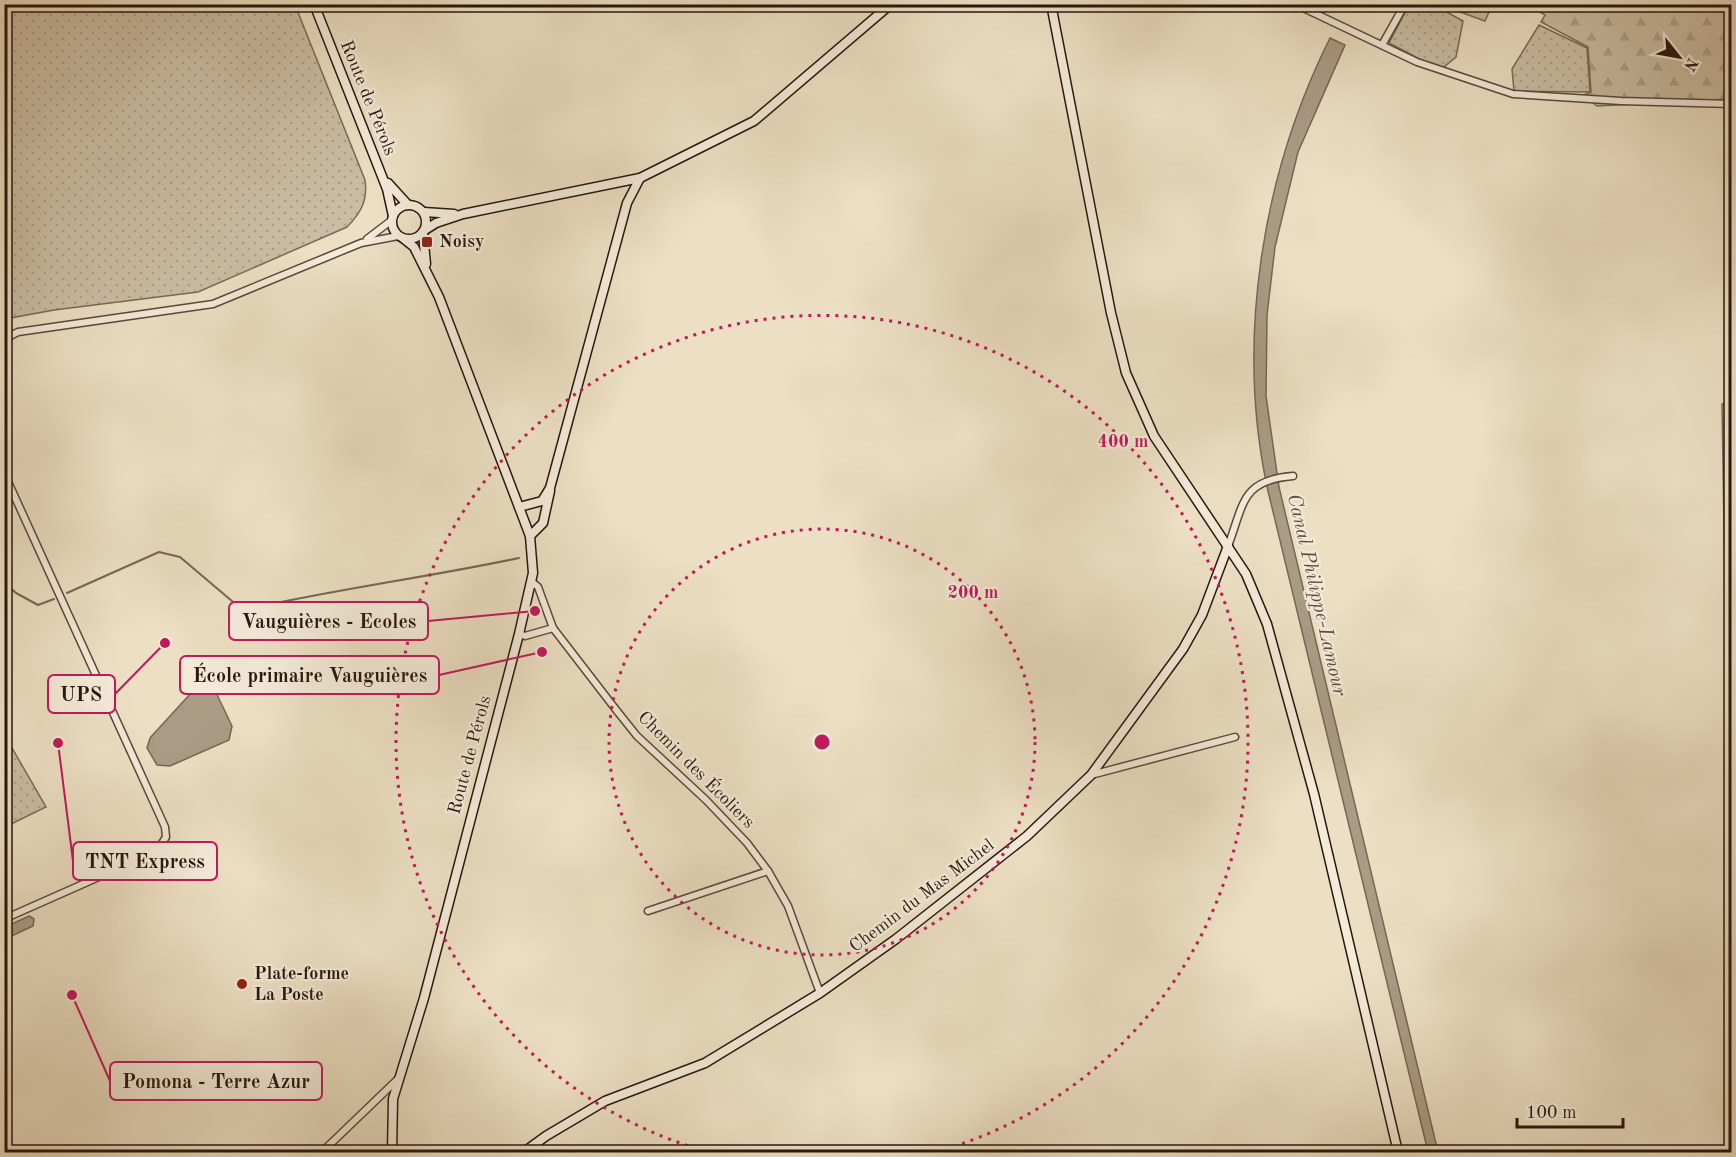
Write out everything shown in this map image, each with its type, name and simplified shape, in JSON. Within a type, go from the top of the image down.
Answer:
[{"type":"street","name":"Route de Pérols","points":[[314,4],[380,170],[392,205],[393,218]]},
{"type":"street","points":[[4,339],[18,332],[213,304],[361,243],[401,237],[414,239],[436,223],[464,214],[640,178],[754,121],[891,4]]},
{"type":"street","points":[[1051,4],[1126,373],[1154,436],[1228,546],[1256,593],[1278,657],[1314,794],[1398,1152]]},
{"type":"street","points":[[1296,4],[1417,62],[1513,94],[1620,101],[1731,104]]},
{"type":"street","points":[[1382,45],[1405,4]]},
{"type":"street","name":"Route de Pérols","points":[[380,170],[391,187],[408,205]]},
{"type":"street","points":[[531,536],[543,523],[550,488],[623,214],[640,178]]},
{"type":"street","points":[[361,243],[393,218],[399,208],[408,205],[424,212],[464,214]]},
{"type":"street","points":[[424,212],[427,221],[424,232]]},
{"type":"street","points":[[393,218],[394,231],[401,237]]},
{"type":"street","name":"Route de Pérols","points":[[424,232],[428,271]]},
{"type":"street","name":"Route de Pérols","points":[[392,1152],[391,1120],[399,1079],[424,998],[519,634],[531,581],[533,558],[531,536],[428,271],[414,247],[401,237]]},
{"type":"street","points":[[4,472],[165,827],[166,837],[159,848],[144,857],[4,919]]},
{"type":"street","points":[[1228,546],[1246,497],[1254,486],[1263,481],[1293,476]]},
{"type":"street","points":[[519,507],[542,501],[550,488]]},
{"type":"street","name":"Chemin du Mas Michel","points":[[524,1152],[546,1136],[605,1101],[705,1063],[820,993],[896,939],[1027,836],[1091,775],[1183,649],[1202,615],[1228,546]]},
{"type":"street","name":"Chemin des Écoliers","points":[[531,581],[538,587],[554,628],[637,736],[706,800],[747,843],[768,871],[788,906],[820,993]]},
{"type":"street","points":[[519,634],[525,636],[554,628]]},
{"type":"street","points":[[1091,775],[1235,737]]},
{"type":"street","points":[[648,911],[768,871]]},
{"type":"street","points":[[322,1152],[399,1079]]},
{"type":"green space","points":[[4,5],[295,5],[365,180],[365,194],[360,211],[347,227],[198,292],[54,310],[5,319]]},
{"type":"green space","points":[[1409,5],[1434,5],[1463,21],[1456,57],[1440,70],[1389,43]]},
{"type":"green space","points":[[1441,5],[1492,5],[1485,21]]},
{"type":"green space","points":[[1528,5],[1731,5],[1731,99],[1597,106],[1584,95],[1591,92],[1588,47],[1541,22],[1545,15]]},
{"type":"green space","points":[[1539,25],[1587,48],[1590,92],[1514,91],[1512,69]]},
{"type":"green space","points":[[1722,404],[1732,404],[1731,592],[1725,592]]},
{"type":"green space","points":[[4,734],[46,807],[5,827],[4,827]]},
{"type":"shaded area","points":[[1330,38],[1345,45],[1298,152],[1275,247],[1267,315],[1266,396],[1279,487],[1438,1152],[1428,1152],[1268,491],[1258,434],[1254,376],[1255,318],[1261,259],[1272,202],[1287,145],[1306,90]]},
{"type":"shaded area","points":[[202,681],[212,684],[232,726],[229,740],[170,766],[157,765],[147,748],[150,738]]},
{"type":"shaded area","points":[[29,916],[34,919],[33,926],[5,939],[5,927]]},
{"type":"waterway","points":[[67,593],[159,552],[180,557],[239,607],[248,609],[519,558]]},
{"type":"waterway","points":[[4,582],[16,593],[38,605],[54,599]]},
{"type":"place","name":"Noisy","points":[[427,242]]},
{"type":"place","name":"Vauguières - Ecoles","points":[[535,611]]},
{"type":"place","name":"UPS","points":[[165,643]]},
{"type":"place","name":"École primaire Vauguières","points":[[542,652]]},
{"type":"place","name":"TNT Express","points":[[58,743]]},
{"type":"place","name":"Plate-forme La Poste","points":[[242,984]]},
{"type":"place","name":"Pomona - Terre Azur","points":[[72,995]]},
{"type":"water label","name":"Canal Philippe-Lamour","points":[[1316,595]]}]
